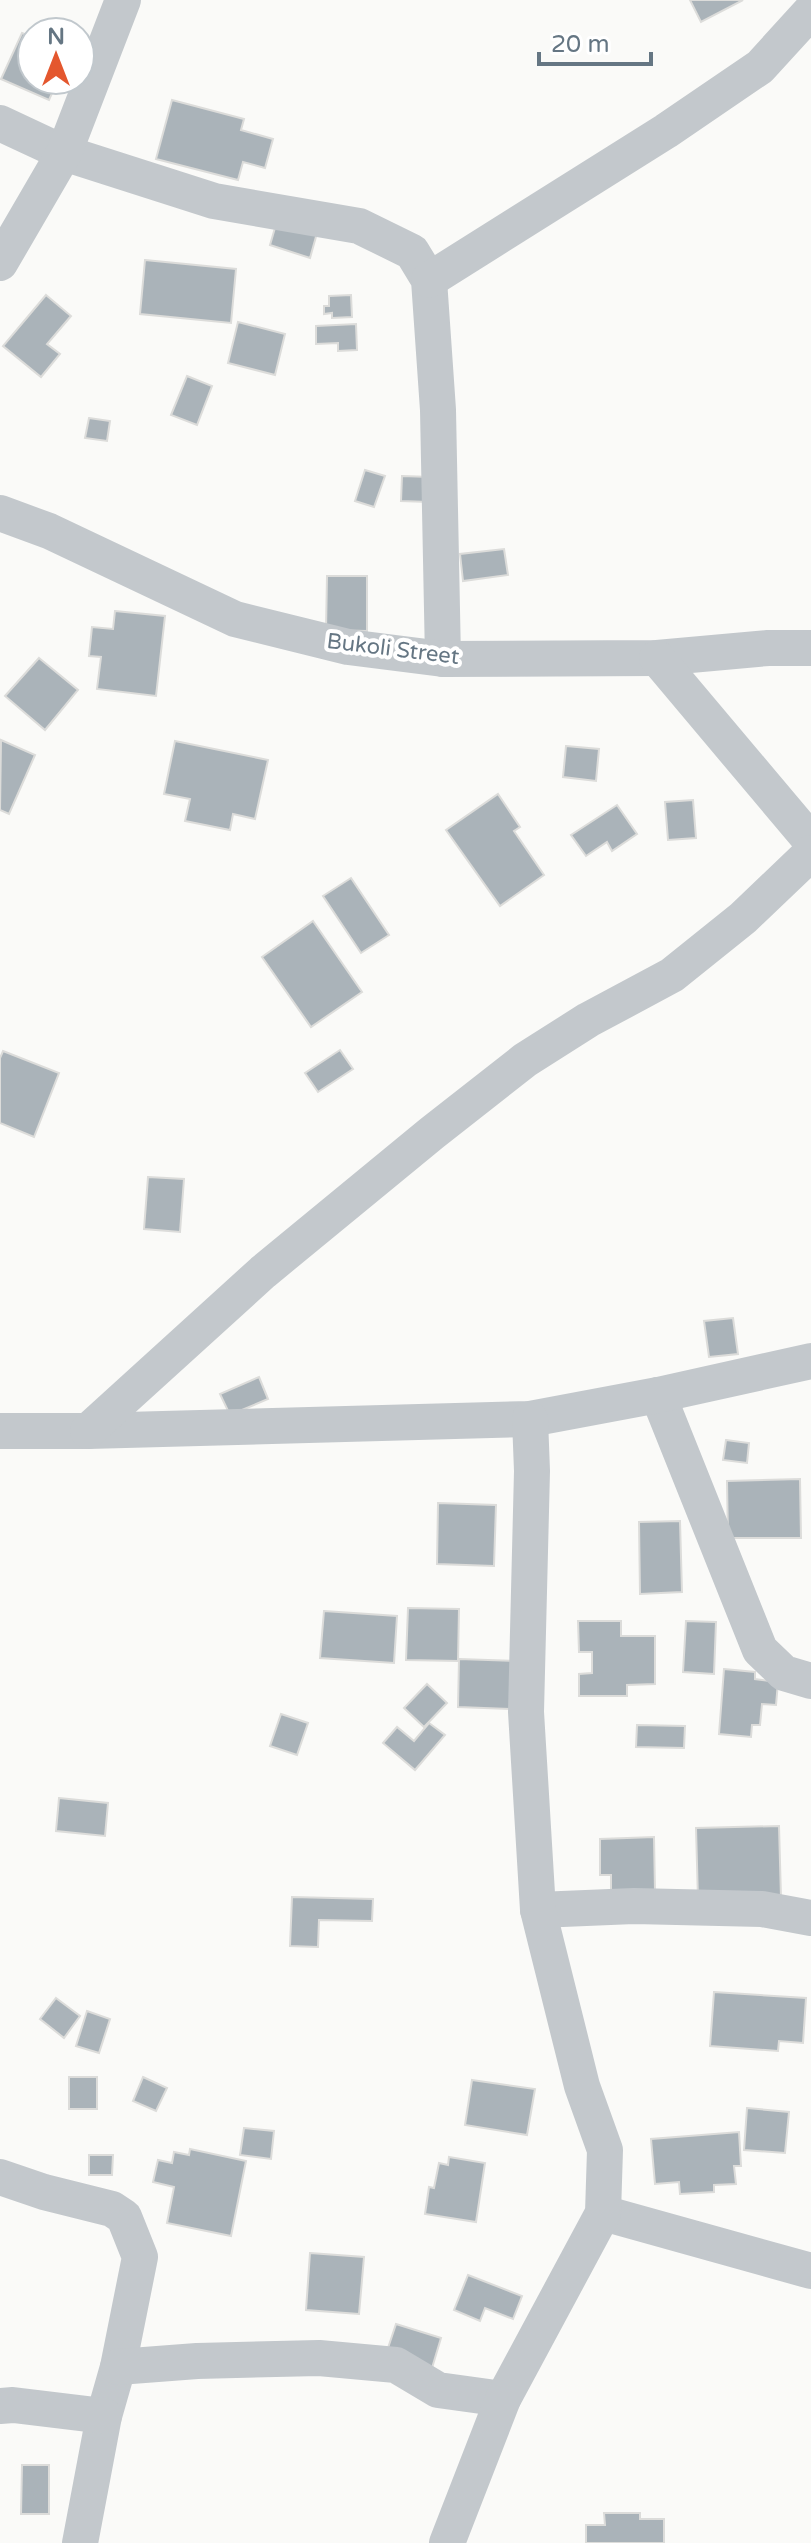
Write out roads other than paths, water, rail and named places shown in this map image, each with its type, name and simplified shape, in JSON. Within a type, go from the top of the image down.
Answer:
[{"type":"street","points":[[0,263],[64,153],[123,0]]},
{"type":"street","points":[[429,280],[654,139],[760,67],[811,11]]},
{"type":"street","points":[[0,123],[64,153],[214,201],[359,226],[412,252],[429,280],[438,410],[443,659]]},
{"type":"street","name":"Bukoli Street","points":[[0,513],[49,531],[235,619],[348,647],[443,659],[657,658],[768,648],[811,648]]},
{"type":"street","points":[[657,658],[811,841]]},
{"type":"street","points":[[88,1431],[263,1272],[432,1133],[525,1060],[588,1020],[672,975],[743,918],[811,853]]},
{"type":"street","points":[[0,1431],[530,1419],[811,1361]]},
{"type":"street","points":[[658,1395],[760,1650],[784,1673],[811,1681]]},
{"type":"street","points":[[447,2543],[503,2399],[603,2213],[605,2150],[582,2086],[538,1910],[526,1712],[532,1471],[530,1419]]},
{"type":"street","points":[[538,1910],[634,1906],[762,1909],[811,1918]]},
{"type":"street","points":[[0,2177],[112,2209],[124,2217],[140,2257],[118,2367],[104,2416],[80,2543]]},
{"type":"street","points":[[603,2213],[811,2271]]},
{"type":"street","points":[[118,2367],[319,2358],[396,2365],[438,2390],[503,2399]]},
{"type":"street","points":[[0,2406],[104,2416]]}]
